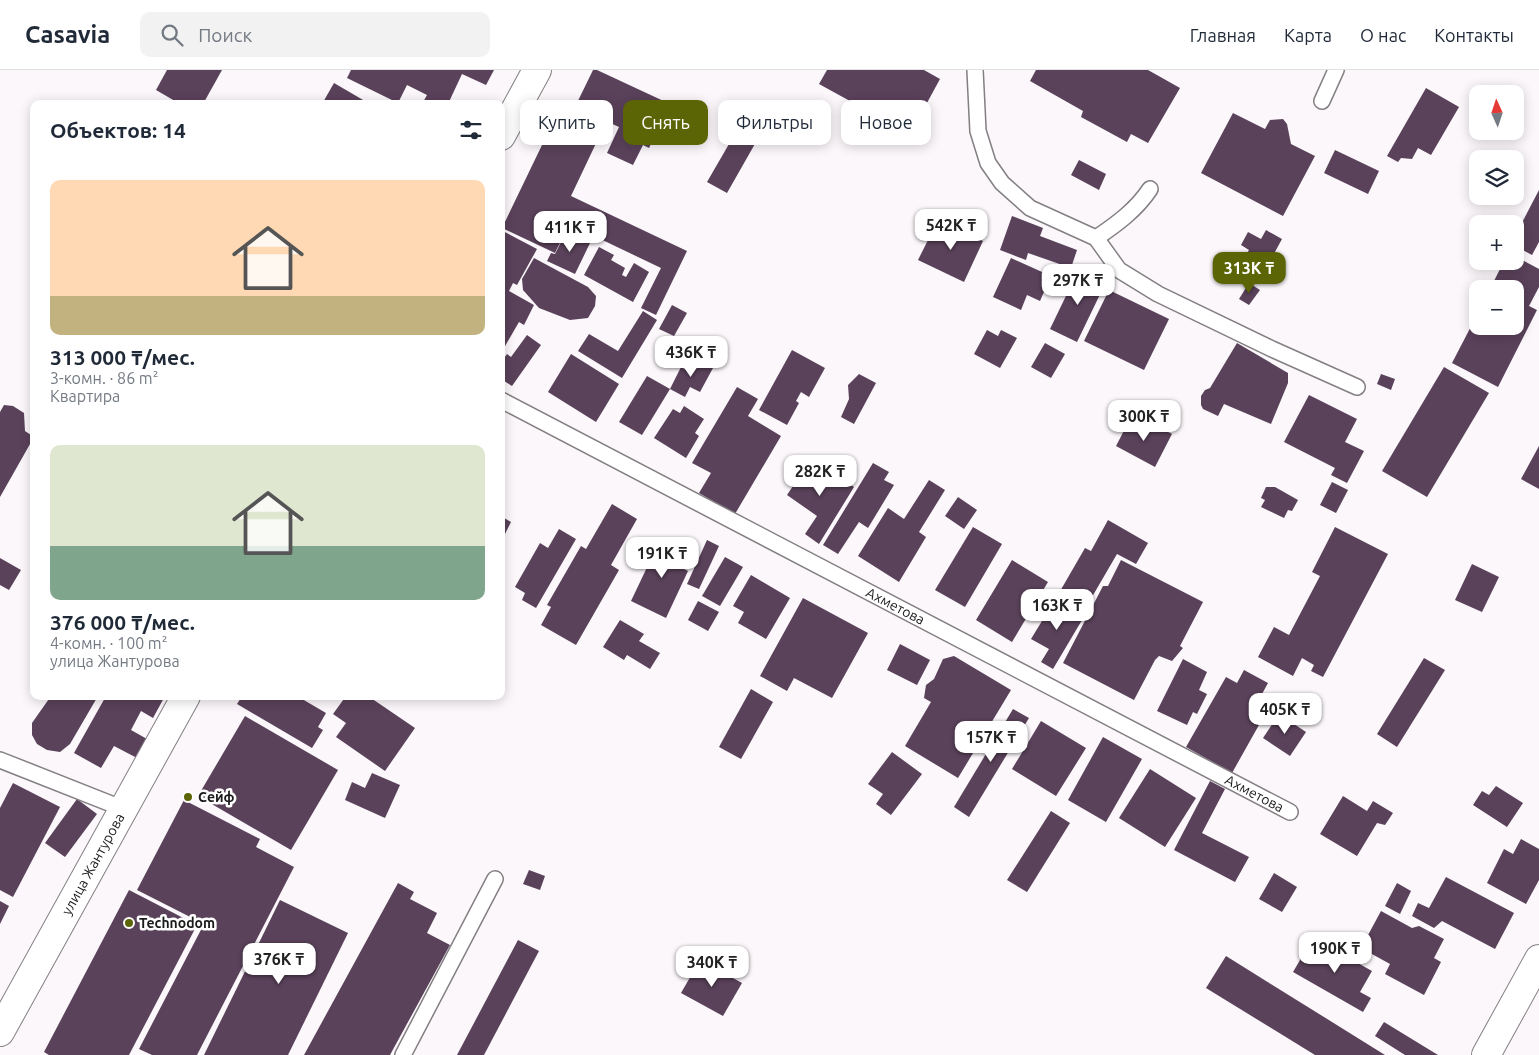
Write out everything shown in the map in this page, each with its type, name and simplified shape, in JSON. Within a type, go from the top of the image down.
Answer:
[{"type":"street","points":[[505,129],[537,70]]},
{"type":"street","name":"улица Жантурова","points":[[0,1032],[184,700]]},
{"type":"street","points":[[1486,1055],[1539,959]]},
{"type":"lane","points":[[975,70],[978,131],[988,163],[1002,183],[1030,208],[1096,238],[1119,270],[1158,294],[1272,350],[1356,387]]},
{"type":"lane","points":[[1322,101],[1336,70]]},
{"type":"lane","points":[[1096,238],[1117,224],[1144,198],[1150,189]]},
{"type":"lane","name":"Ахметова","points":[[505,402],[1290,812]]},
{"type":"lane","points":[[0,760],[124,809]]},
{"type":"lane","points":[[403,1055],[495,879]]},
{"type":"building","points":[[167,70],[222,70],[205,100],[173,100],[156,90]]},
{"type":"building","points":[[351,70],[494,70],[486,85],[462,74],[450,100],[424,100],[427,95],[407,85],[400,100],[392,100],[347,78]]},
{"type":"building","points":[[593,70],[597,70],[661,100],[623,100],[623,145],[643,145],[633,165],[607,153],[611,145],[613,145],[613,140],[619,127],[613,124],[613,100],[578,100]]},
{"type":"building","points":[[827,70],[924,70],[940,79],[929,100],[848,100],[819,84]]},
{"type":"building","points":[[1036,70],[1148,70],[1180,88],[1148,143],[1131,134],[1127,142],[1081,117],[1083,111],[1030,81]]},
{"type":"building","points":[[334,83],[363,100],[324,100]]},
{"type":"building","points":[[1426,88],[1459,107],[1431,155],[1418,148],[1412,159],[1401,158],[1398,162],[1387,156]]},
{"type":"building","points":[[1233,113],[1265,129],[1270,120],[1283,119],[1287,124],[1291,144],[1315,156],[1283,216],[1201,173]]},
{"type":"building","points":[[542,145],[595,145],[571,196],[687,251],[656,315],[641,308],[661,268],[569,224],[555,253],[505,229],[505,222]]},
{"type":"building","points":[[728,145],[754,145],[727,193],[707,182]]},
{"type":"building","points":[[1335,150],[1379,171],[1368,194],[1324,173]]},
{"type":"building","points":[[1079,160],[1106,174],[1099,190],[1071,175]]},
{"type":"building","points":[[1539,190],[1539,242],[1532,255],[1524,251],[1524,219]]},
{"type":"building","points":[[1012,216],[1043,228],[1040,236],[1077,250],[1071,268],[1028,253],[1026,260],[1000,250]]},
{"type":"building","points":[[938,220],[983,241],[964,282],[918,260]]},
{"type":"building","points":[[1266,230],[1282,239],[1269,263],[1266,261],[1261,272],[1242,262],[1249,250],[1241,245],[1248,232],[1261,239]]},
{"type":"building","points":[[505,232],[537,249],[517,285],[513,283],[509,291],[534,305],[524,325],[519,322],[505,346]]},
{"type":"building","points":[[576,234],[591,241],[575,274],[547,261],[551,253],[555,254],[564,236],[573,241]]},
{"type":"building","points":[[599,247],[614,255],[611,260],[625,268],[622,275],[626,277],[634,263],[649,272],[633,302],[584,275]]},
{"type":"building","points":[[534,258],[588,287],[596,296],[595,306],[588,318],[570,320],[539,308],[523,290],[522,279]]},
{"type":"building","points":[[1011,258],[1051,276],[1040,301],[1027,295],[1021,310],[993,297]]},
{"type":"building","points":[[1524,261],[1539,269],[1539,287],[1529,306],[1537,310],[1498,387],[1452,363],[1469,330],[1469,335],[1524,335],[1524,280],[1494,280],[1500,270],[1524,270]]},
{"type":"building","points":[[1078,271],[1105,284],[1077,342],[1050,329]]},
{"type":"building","points":[[1249,283],[1260,290],[1249,305],[1239,299]]},
{"type":"building","points":[[1109,290],[1169,319],[1144,370],[1084,341]]},
{"type":"building","points":[[672,305],[687,313],[674,336],[659,329]]},
{"type":"building","points":[[643,311],[657,320],[622,378],[578,351],[589,334],[618,351]]},
{"type":"building","points":[[987,330],[998,336],[1001,330],[1017,338],[1000,368],[974,354]]},
{"type":"building","points":[[527,335],[541,345],[512,386],[505,382],[505,357],[507,354],[511,357]]},
{"type":"building","points":[[1045,343],[1065,354],[1051,378],[1031,367]]},
{"type":"building","points":[[1237,343],[1288,373],[1288,383],[1271,424],[1224,404],[1218,416],[1203,409],[1201,405],[1201,396],[1205,390],[1210,388]]},
{"type":"building","points":[[792,350],[825,368],[809,397],[801,392],[796,401],[799,403],[787,425],[759,410]]},
{"type":"building","points":[[571,354],[619,384],[596,422],[548,392]]},
{"type":"building","points":[[694,359],[713,368],[700,392],[690,387],[685,397],[670,389],[681,367],[688,371]]},
{"type":"building","points":[[1444,367],[1489,393],[1427,497],[1382,471]]},
{"type":"building","points":[[859,374],[876,383],[854,424],[841,417],[849,399],[848,385]]},
{"type":"building","points":[[1381,374],[1395,379],[1391,390],[1377,384]]},
{"type":"building","points":[[647,376],[670,389],[642,435],[619,422]]},
{"type":"building","points":[[737,387],[758,399],[748,416],[781,436],[735,514],[699,493],[711,473],[692,463]]},
{"type":"building","points":[[1309,395],[1357,419],[1345,442],[1364,451],[1347,483],[1331,475],[1335,468],[1284,442]]},
{"type":"building","points":[[4,405],[13,406],[24,413],[25,431],[30,434],[30,444],[0,497],[0,412]]},
{"type":"building","points":[[684,406],[704,419],[695,433],[699,436],[686,458],[654,438],[673,409],[680,413]]},
{"type":"building","points":[[1130,419],[1148,428],[1151,423],[1172,434],[1155,467],[1116,446]]},
{"type":"building","points":[[1539,446],[1539,489],[1521,479]]},
{"type":"building","points":[[811,459],[854,487],[819,544],[805,534],[817,516],[787,495]]},
{"type":"building","points":[[873,463],[889,472],[884,480],[894,485],[868,528],[859,522],[838,554],[823,545]]},
{"type":"building","points":[[929,480],[945,490],[919,532],[926,537],[899,582],[858,556],[888,508],[904,519]]},
{"type":"building","points":[[1332,482],[1348,490],[1336,513],[1320,505]]},
{"type":"building","points":[[1266,487],[1275,487],[1298,500],[1292,511],[1288,510],[1284,518],[1261,507],[1265,500],[1261,498]]},
{"type":"building","points":[[958,497],[977,510],[964,529],[945,516]]},
{"type":"building","points":[[612,504],[637,519],[611,565],[619,570],[576,645],[541,625],[551,607],[547,605],[581,546],[586,549]]},
{"type":"building","points":[[505,518],[511,522],[505,534]]},
{"type":"building","points":[[1108,520],[1148,543],[1136,564],[1117,554],[1085,609],[1059,593],[1085,548],[1091,551]]},
{"type":"building","points":[[973,527],[1002,544],[965,607],[935,590]]},
{"type":"building","points":[[1335,527],[1388,554],[1323,677],[1311,671],[1314,665],[1302,658],[1293,676],[1258,657],[1274,627],[1289,635],[1320,576],[1312,572]]},
{"type":"building","points":[[559,529],[576,539],[536,608],[522,600],[525,593],[515,587],[540,543],[548,548]]},
{"type":"building","points":[[661,538],[691,553],[684,569],[688,571],[666,618],[631,601]]},
{"type":"building","points":[[707,540],[719,546],[699,589],[687,584]]},
{"type":"building","points":[[725,557],[743,567],[720,606],[702,596]]},
{"type":"building","points":[[0,558],[21,570],[9,590],[0,585]]},
{"type":"building","points":[[1012,560],[1048,582],[1012,642],[976,620]]},
{"type":"building","points":[[1121,560],[1203,602],[1180,646],[1183,648],[1172,661],[1159,656],[1155,660],[1134,700],[1063,663],[1103,586],[1108,586]]},
{"type":"building","points":[[1472,564],[1499,577],[1482,612],[1455,600]]},
{"type":"building","points":[[751,575],[790,598],[766,639],[738,623],[744,612],[733,606]]},
{"type":"building","points":[[803,598],[868,633],[832,698],[794,678],[787,691],[760,676]]},
{"type":"building","points":[[1056,598],[1085,615],[1053,669],[1041,662],[1049,649],[1031,639]]},
{"type":"building","points":[[698,601],[719,612],[708,631],[688,620]]},
{"type":"building","points":[[620,620],[644,634],[639,641],[660,653],[650,669],[627,655],[624,660],[603,647]]},
{"type":"building","points":[[900,644],[930,660],[917,685],[887,670]]},
{"type":"building","points":[[954,656],[1011,690],[958,778],[905,746],[931,702],[924,698],[926,685],[934,679],[943,659]]},
{"type":"building","points":[[1424,658],[1445,670],[1397,747],[1377,734]]},
{"type":"building","points":[[1183,659],[1207,672],[1199,690],[1207,694],[1197,714],[1193,712],[1187,725],[1157,711]]},
{"type":"building","points":[[1244,670],[1268,683],[1262,694],[1273,700],[1232,773],[1186,747],[1226,677],[1237,683]]},
{"type":"building","points":[[751,689],[773,702],[741,759],[719,747]]},
{"type":"building","points":[[48,700],[96,700],[70,744],[60,752],[47,750],[37,744],[32,735],[32,723]]},
{"type":"building","points":[[104,700],[163,700],[153,718],[141,711],[131,730],[147,739],[137,758],[114,746],[101,768],[74,753]]},
{"type":"building","points":[[240,700],[304,700],[326,713],[318,727],[323,730],[312,748],[237,704]]},
{"type":"building","points":[[343,700],[374,700],[415,728],[385,771],[336,737],[346,723],[333,714]]},
{"type":"building","points":[[1013,709],[1029,718],[969,817],[954,807]]},
{"type":"building","points":[[1279,714],[1306,732],[1290,756],[1263,738]]},
{"type":"building","points":[[245,716],[338,770],[291,850],[198,796]]},
{"type":"building","points":[[1041,721],[1086,748],[1056,796],[1012,769]]},
{"type":"building","points":[[1103,737],[1142,759],[1106,822],[1068,800]]},
{"type":"building","points":[[892,752],[922,774],[891,815],[876,804],[883,794],[868,784]]},
{"type":"building","points":[[1150,769],[1196,798],[1165,847],[1119,818]]},
{"type":"building","points":[[372,773],[400,785],[385,818],[345,800],[352,782],[365,788]]},
{"type":"building","points":[[1210,781],[1225,789],[1202,833],[1249,857],[1235,882],[1174,850]]},
{"type":"building","points":[[13,783],[60,807],[13,897],[0,890],[0,808]]},
{"type":"building","points":[[1496,786],[1523,803],[1507,827],[1473,805],[1482,791],[1489,795]]},
{"type":"building","points":[[1343,796],[1367,811],[1373,801],[1393,813],[1385,825],[1377,823],[1357,856],[1320,834]]},
{"type":"building","points":[[77,799],[97,814],[65,857],[45,843]]},
{"type":"building","points":[[184,800],[260,839],[256,847],[294,867],[197,1055],[152,1055],[139,1049],[204,924],[137,890]]},
{"type":"building","points":[[1051,811],[1070,823],[1027,892],[1007,880]]},
{"type":"building","points":[[1521,839],[1539,849],[1539,880],[1526,904],[1487,883],[1504,849],[1513,854]]},
{"type":"building","points":[[529,870],[545,876],[540,890],[523,884]]},
{"type":"building","points":[[1274,873],[1297,887],[1282,912],[1259,899]]},
{"type":"building","points":[[1446,877],[1514,913],[1495,949],[1442,921],[1434,928],[1412,916],[1418,903],[1429,908]]},
{"type":"building","points":[[398,883],[414,892],[410,899],[437,913],[427,933],[450,945],[390,1055],[304,1055]]},
{"type":"building","points":[[1397,883],[1411,891],[1400,914],[1385,906]]},
{"type":"building","points":[[129,890],[197,925],[129,1055],[49,1055],[44,1052]]},
{"type":"building","points":[[280,900],[348,933],[288,1055],[204,1055]]},
{"type":"building","points":[[0,901],[9,906],[0,924]]},
{"type":"building","points":[[1381,911],[1412,928],[1419,926],[1444,939],[1434,958],[1441,962],[1424,995],[1385,974],[1390,964],[1361,948]]},
{"type":"building","points":[[1313,938],[1372,971],[1360,992],[1371,998],[1363,1012],[1293,972]]},
{"type":"building","points":[[518,940],[539,951],[484,1055],[457,1055]]},
{"type":"building","points":[[1226,956],[1385,1055],[1315,1055],[1206,988]]},
{"type":"building","points":[[700,960],[742,983],[723,1016],[681,993]]},
{"type":"building","points":[[1384,1022],[1438,1055],[1405,1055],[1375,1036]]},
{"type":"place","name":"Сейф","points":[[188,797]]},
{"type":"place","name":"Technodom","points":[[129,923]]}]
